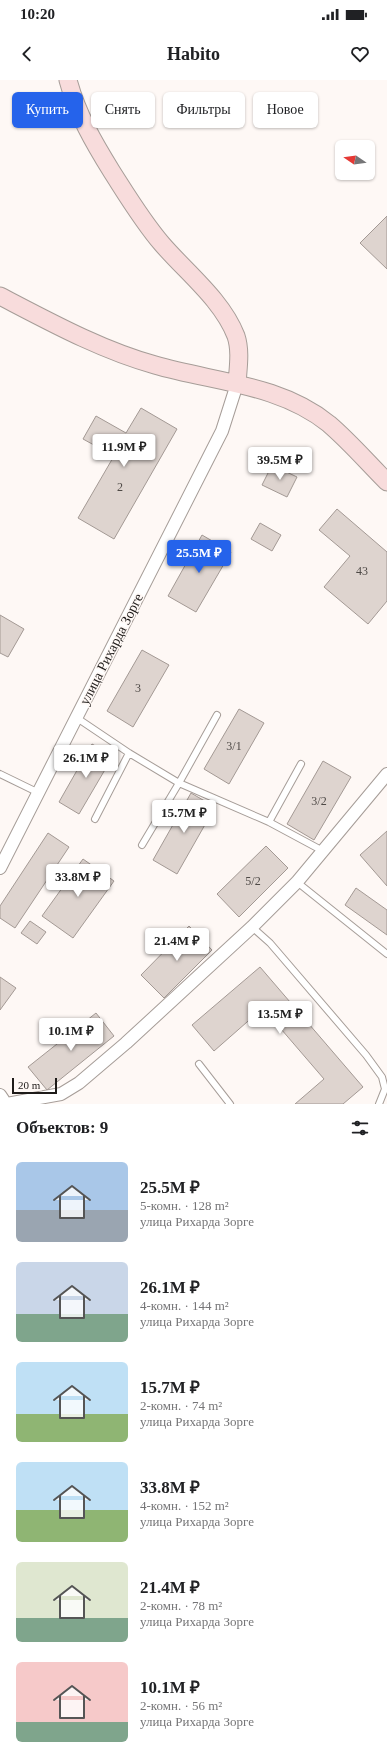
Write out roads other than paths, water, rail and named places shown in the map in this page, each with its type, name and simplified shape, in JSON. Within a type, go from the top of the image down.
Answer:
[{"type":"main road","points":[[68,80],[78,109],[90,136],[138,214],[216,303],[229,322],[236,338],[239,355],[237,384]]},
{"type":"main road","points":[[0,296],[109,350],[155,365],[237,384],[279,397],[300,407],[328,424],[387,482]]},
{"type":"street","name":"улица Рихарда Зорге","points":[[0,868],[222,431],[237,384]]},
{"type":"street","points":[[0,1095],[7,1104],[61,1094],[79,1083],[126,1043],[297,882],[387,774]]},
{"type":"lane","points":[[142,845],[217,715]]},
{"type":"lane","points":[[76,718],[128,753],[179,783],[269,822],[323,851]]},
{"type":"lane","points":[[95,819],[128,753]]},
{"type":"lane","points":[[269,822],[301,764]]},
{"type":"lane","points":[[0,774],[39,793]]},
{"type":"lane","points":[[297,882],[387,954]]},
{"type":"lane","points":[[252,926],[280,955],[366,1055],[382,1077],[385,1089],[379,1104]]},
{"type":"lane","points":[[199,1064],[230,1104]]}]
